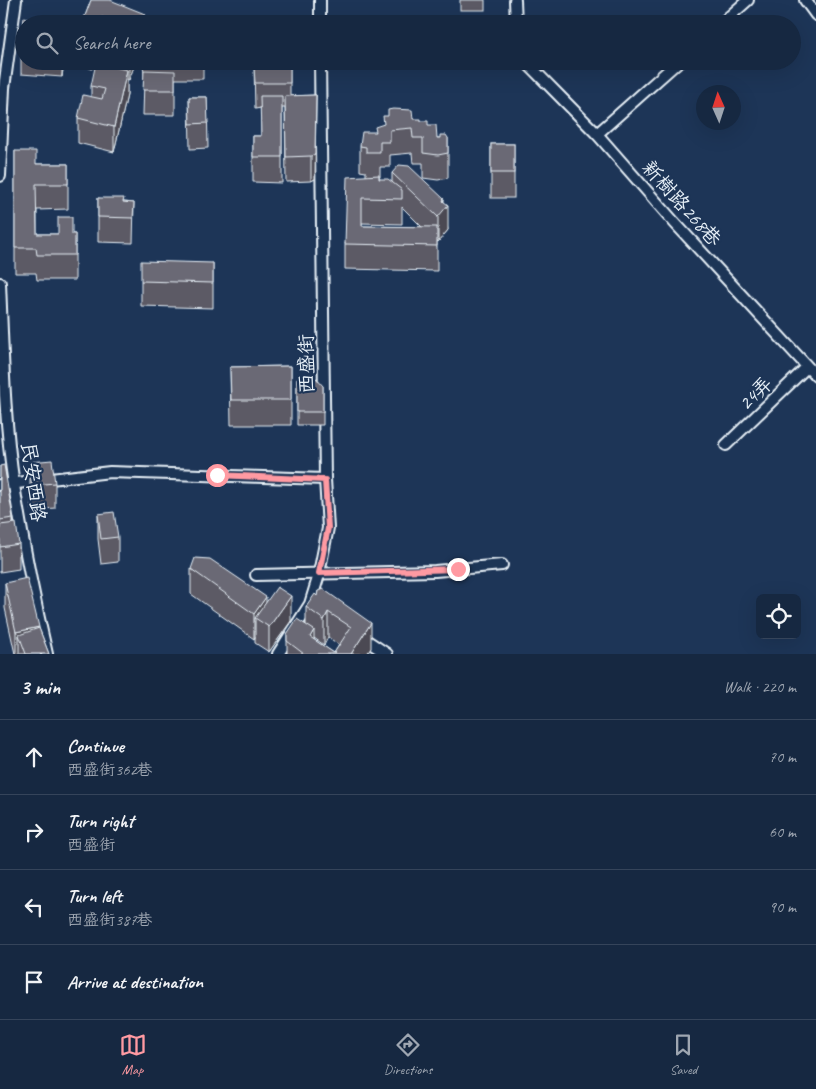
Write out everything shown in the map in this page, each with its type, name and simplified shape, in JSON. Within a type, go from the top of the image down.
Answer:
[{"type":"street","points":[[0,176],[4,88],[16,0]]},
{"type":"street","points":[[320,0],[320,15]]},
{"type":"street","points":[[516,0],[516,15]]},
{"type":"street","points":[[731,15],[748,0]]},
{"type":"street","points":[[805,0],[816,16]]},
{"type":"street","name":"西盛街","points":[[278,654],[314,607],[328,528],[325,480],[320,70]]},
{"type":"street","name":"新樹路268巷","points":[[533,70],[597,134],[674,222],[816,376]]},
{"type":"street","points":[[597,134],[669,70]]},
{"type":"street","name":"民安西路","points":[[0,283],[5,385],[14,484],[47,654]]},
{"type":"street","name":"24弄","points":[[726,445],[808,367]]},
{"type":"street","points":[[0,485],[110,472],[325,480]]},
{"type":"street","points":[[256,575],[435,571],[502,565]]},
{"type":"street","points":[[348,628],[386,654]]},
{"type":"building","points":[[91,0],[110,0],[145,14],[145,15],[85,15]]},
{"type":"building","points":[[94,70],[127,70],[114,127],[78,118],[83,95],[102,99],[105,89],[91,86]]},
{"type":"building","points":[[144,70],[175,71],[175,90],[143,90]]},
{"type":"building","points":[[254,70],[290,70],[290,83],[255,83]]},
{"type":"building","points":[[316,95],[315,154],[311,156],[286,157],[285,96]]},
{"type":"building","points":[[260,96],[282,96],[282,157],[253,157],[253,136],[261,136]]},
{"type":"building","points":[[189,97],[207,97],[208,123],[190,124]]},
{"type":"building","points":[[388,110],[412,110],[413,119],[428,121],[428,125],[436,125],[437,138],[440,138],[440,135],[446,135],[448,138],[448,153],[438,155],[423,153],[423,138],[413,138],[412,128],[390,130],[390,142],[380,142],[380,152],[366,152],[366,147],[360,146],[362,132],[376,132],[375,127],[384,124],[383,116],[388,116]]},
{"type":"building","points":[[491,144],[514,144],[514,173],[491,173]]},
{"type":"building","points":[[15,151],[36,151],[36,164],[68,164],[68,184],[36,184],[37,234],[58,234],[58,217],[72,217],[72,234],[75,234],[75,255],[37,255],[36,248],[15,248]]},
{"type":"building","points":[[399,165],[409,166],[444,199],[443,201],[448,205],[438,217],[392,173]]},
{"type":"building","points":[[379,175],[379,179],[388,179],[402,190],[402,199],[362,198],[362,226],[437,227],[437,246],[345,244],[347,177]]},
{"type":"building","points":[[98,198],[124,198],[123,202],[134,203],[133,218],[98,217]]},
{"type":"building","points":[[141,261],[213,263],[213,283],[141,281]]},
{"type":"building","points":[[291,366],[291,400],[231,400],[230,367]]},
{"type":"building","points":[[297,378],[316,378],[323,386],[323,412],[297,412]]},
{"type":"building","points":[[52,460],[55,483],[32,485],[30,462]]},
{"type":"building","points":[[4,465],[13,518],[0,520],[0,466]]},
{"type":"building","points":[[114,512],[118,537],[101,539],[98,514]]},
{"type":"building","points":[[16,523],[19,544],[0,547],[0,525]]},
{"type":"building","points":[[195,558],[210,559],[266,597],[254,614],[191,569]]},
{"type":"building","points":[[27,578],[39,627],[16,632],[5,583]]},
{"type":"building","points":[[277,587],[291,596],[269,627],[255,618]]},
{"type":"building","points":[[323,589],[371,623],[351,654],[304,654],[287,641],[287,634],[297,619],[314,630],[310,637],[334,653],[351,627],[328,612],[324,620],[306,607],[315,594],[317,596],[318,591]]},
{"type":"building","points":[[39,628],[49,654],[26,654],[19,635]]},
{"type":"route","points":[[217,475],[325,480],[328,528],[319,573],[458,569]]}]
